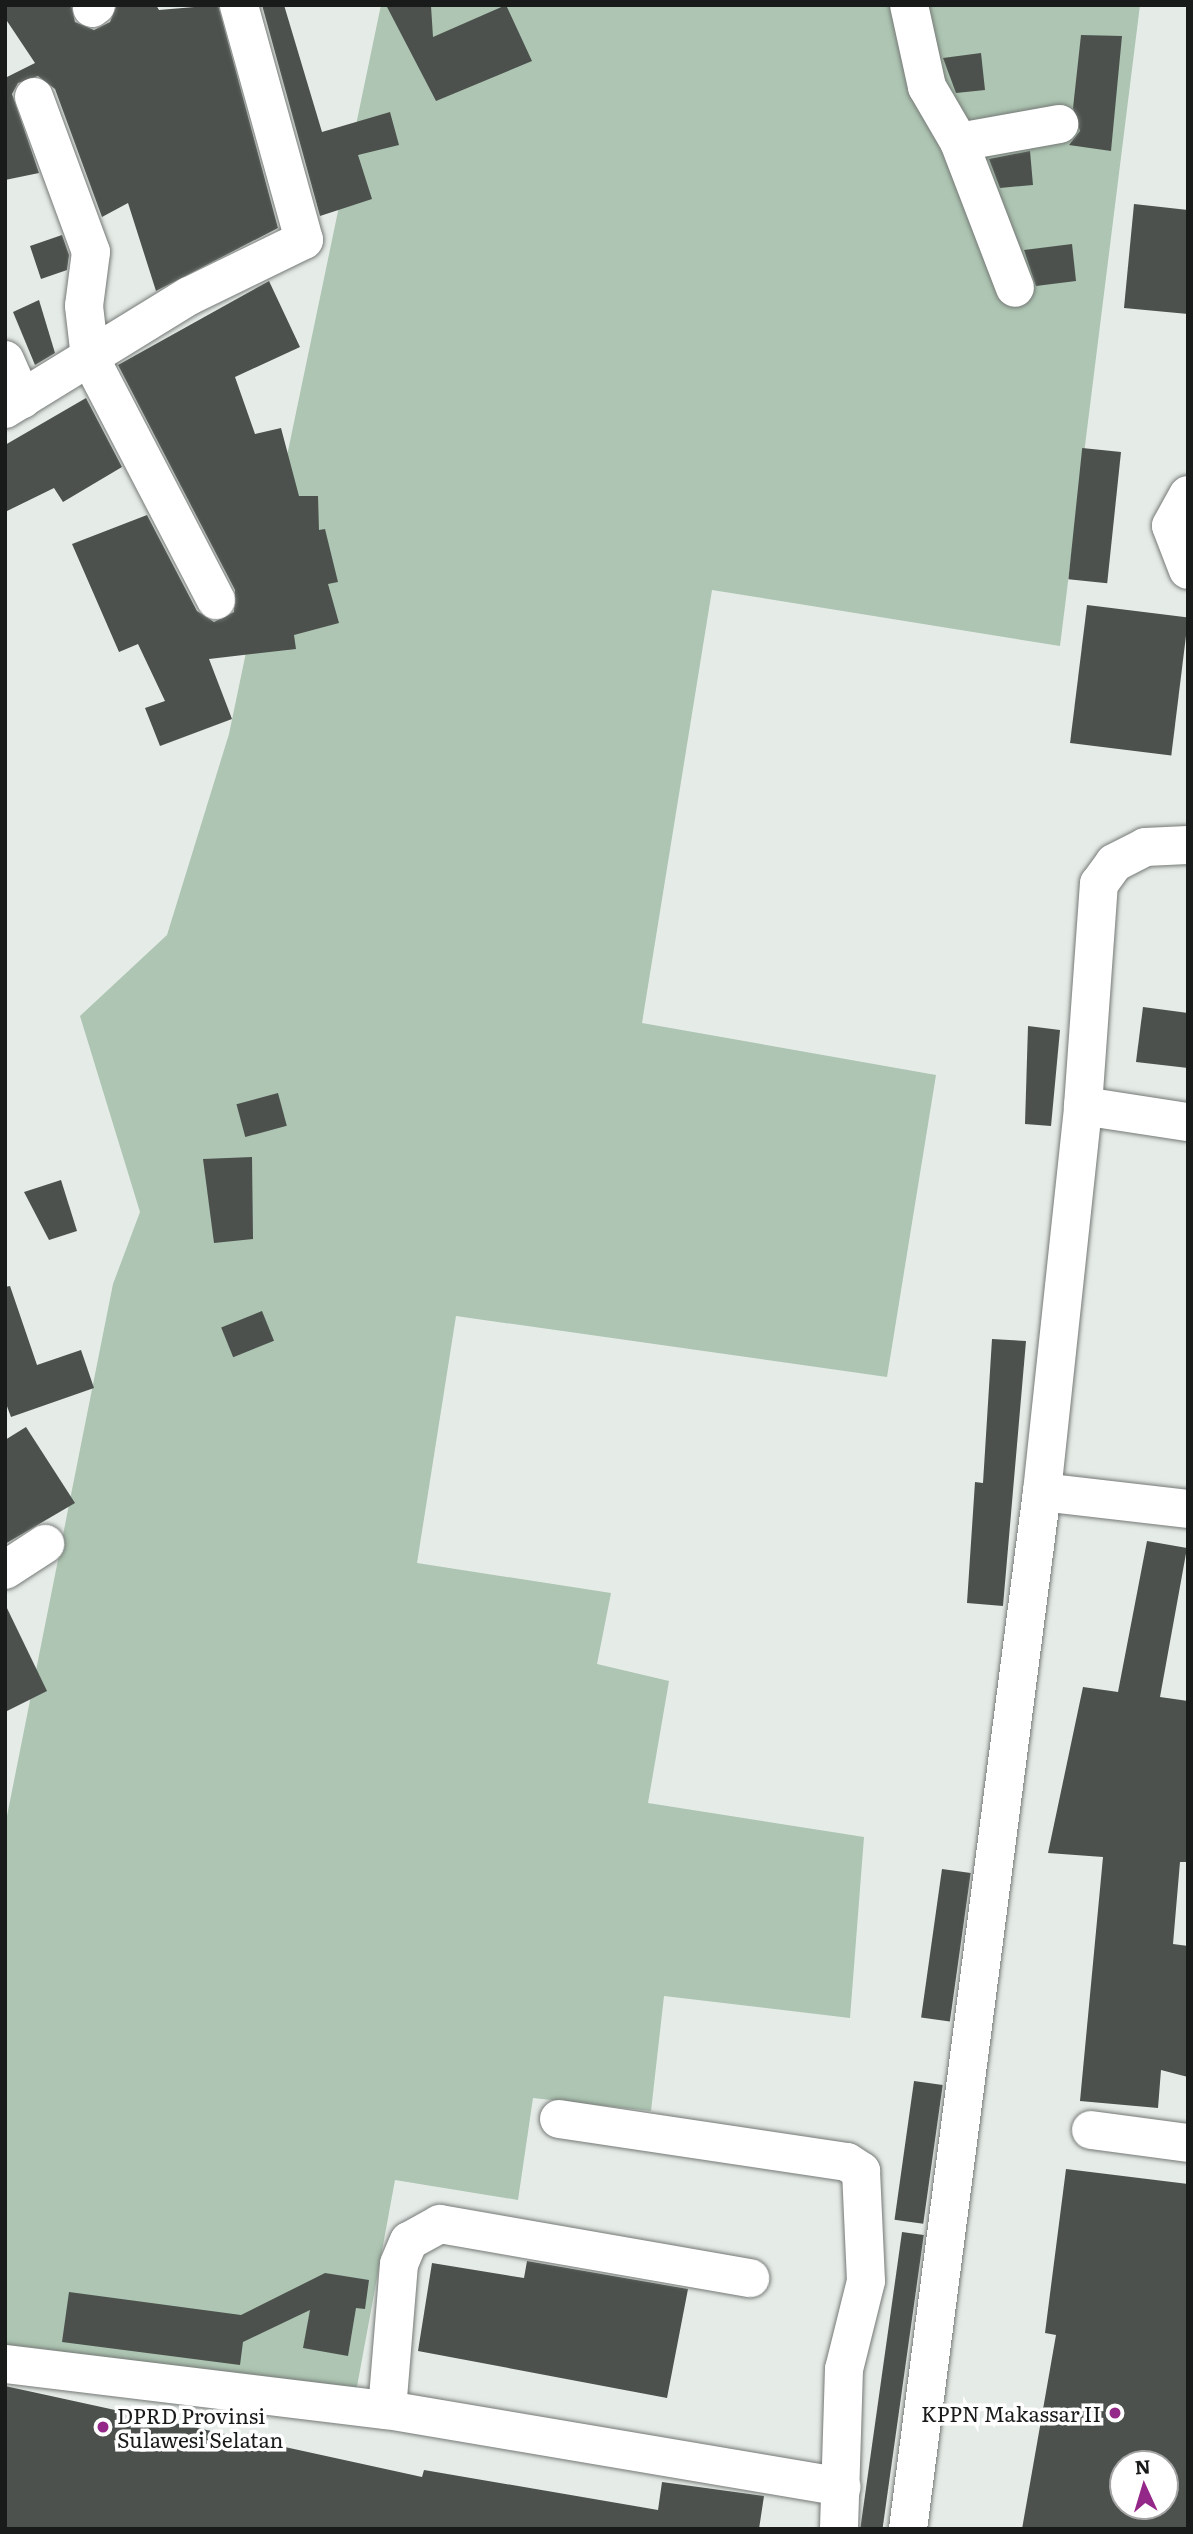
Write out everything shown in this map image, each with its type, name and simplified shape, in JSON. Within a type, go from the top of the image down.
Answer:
[{"type":"street","points":[[5,360],[13,404],[189,296],[304,240],[239,5]]},
{"type":"street","points":[[909,5],[927,87],[959,142],[1015,288]]},
{"type":"street","points":[[34,97],[92,252],[84,306],[90,358],[216,600]]},
{"type":"street","points":[[959,142],[1059,124]]},
{"type":"street","points":[[1188,495],[1171,526],[1188,570]]},
{"type":"street","points":[[908,2529],[1042,1492],[1083,1106],[1099,884],[1114,863],[1145,847],[1188,845]]},
{"type":"street","points":[[1083,1106],[1188,1122]]},
{"type":"street","points":[[1042,1492],[1188,1509]]},
{"type":"street","points":[[5,1570],[45,1544]]},
{"type":"street","points":[[559,2119],[847,2162],[861,2171],[866,2281],[845,2369],[839,2529]]},
{"type":"street","points":[[1091,2130],[1188,2143]]},
{"type":"street","points":[[387,2410],[399,2264],[409,2241],[440,2224],[750,2278]]},
{"type":"street","points":[[5,2364],[387,2410],[842,2487]]},
{"type":"green space","points":[[381,5],[1140,5],[1060,646],[712,590],[642,1023],[936,1075],[887,1377],[456,1316],[417,1563],[611,1593],[597,1664],[669,1681],[648,1803],[864,1837],[850,2018],[664,1996],[651,2111],[533,2098],[518,2200],[395,2180],[356,2392],[5,2350],[5,1826],[113,1284],[140,1212],[80,1016],[167,935],[229,734]]},
{"type":"building","points":[[5,5],[71,5],[75,22],[94,30],[110,22],[117,5],[156,5],[159,10],[218,5],[278,228],[156,291],[128,203],[102,217],[55,89],[38,76],[18,83],[12,94],[39,173],[5,180],[5,78],[35,63],[5,18]]},
{"type":"building","points":[[262,5],[284,5],[322,132],[390,112],[399,145],[358,155],[372,199],[320,216]]},
{"type":"building","points":[[386,5],[431,6],[433,37],[506,5],[532,61],[436,101]]},
{"type":"building","points":[[1081,35],[1122,36],[1111,151],[1069,145],[1080,131],[1073,108]]},
{"type":"building","points":[[981,53],[985,90],[956,93],[943,58]]},
{"type":"building","points":[[1030,151],[1033,185],[1000,188],[989,159]]},
{"type":"building","points":[[1134,204],[1188,210],[1188,314],[1124,308]]},
{"type":"building","points":[[62,235],[69,255],[67,270],[41,279],[30,246]]},
{"type":"building","points":[[1072,244],[1076,281],[1036,286],[1024,250]]},
{"type":"building","points":[[269,281],[300,347],[235,377],[255,434],[281,428],[299,496],[318,496],[319,530],[325,529],[338,582],[328,584],[339,623],[294,635],[296,649],[209,659],[232,719],[160,746],[145,708],[165,701],[138,644],[119,652],[72,544],[147,515],[197,611],[214,622],[234,612],[235,590],[118,365]]},
{"type":"building","points":[[39,300],[55,353],[35,365],[13,312]]},
{"type":"building","points":[[86,398],[122,467],[63,502],[54,488],[5,512],[5,445]]},
{"type":"building","points":[[1082,448],[1121,452],[1107,583],[1068,579]]},
{"type":"building","points":[[1087,605],[1188,617],[1171,755],[1070,743]]},
{"type":"building","points":[[1143,1007],[1188,1013],[1188,1068],[1136,1062]]},
{"type":"building","points":[[1028,1026],[1060,1030],[1051,1126],[1025,1124]]},
{"type":"building","points":[[278,1093],[287,1126],[245,1137],[236,1104]]},
{"type":"building","points":[[252,1157],[253,1239],[214,1243],[203,1159]]},
{"type":"building","points":[[61,1180],[77,1231],[49,1240],[24,1192]]},
{"type":"building","points":[[10,1286],[37,1365],[81,1350],[94,1388],[11,1417],[5,1401],[5,1287]]},
{"type":"building","points":[[262,1311],[274,1341],[233,1357],[221,1327]]},
{"type":"building","points":[[992,1339],[1026,1341],[1003,1606],[967,1603],[975,1482],[983,1483]]},
{"type":"building","points":[[26,1427],[75,1503],[5,1544],[5,1440]]},
{"type":"building","points":[[1147,1541],[1187,1548],[1160,1697],[1188,1701],[1188,1862],[1180,1862],[1173,1944],[1188,1946],[1188,2077],[1161,2070],[1158,2108],[1080,2101],[1103,1857],[1048,1853],[1083,1687],[1118,1692]]},
{"type":"building","points":[[5,1604],[47,1691],[5,1712]]},
{"type":"building","points":[[942,1869],[971,1873],[950,2022],[921,2018]]},
{"type":"building","points":[[914,2081],[943,2085],[923,2224],[895,2220]]},
{"type":"building","points":[[1066,2169],[1188,2184],[1188,2529],[1022,2529],[1056,2335],[1045,2333]]},
{"type":"building","points":[[902,2232],[924,2235],[882,2529],[860,2528]]},
{"type":"building","points":[[527,2261],[688,2289],[667,2398],[418,2351],[432,2263],[524,2278]]},
{"type":"building","points":[[325,2273],[369,2280],[365,2309],[356,2308],[348,2356],[303,2348],[310,2310],[243,2342],[240,2365],[62,2342],[69,2292],[241,2315]]},
{"type":"building","name":"DPRD Provinsi Sulawesi Selatan","points":[[5,2386],[422,2477],[424,2470],[658,2510],[662,2482],[764,2496],[759,2529],[5,2529]]},
{"type":"place","name":"KPPN Makassar II","points":[[1115,2413]]},
{"type":"place","name":"DPRD Provinsi Sulawesi Selatan","points":[[103,2427]]}]
